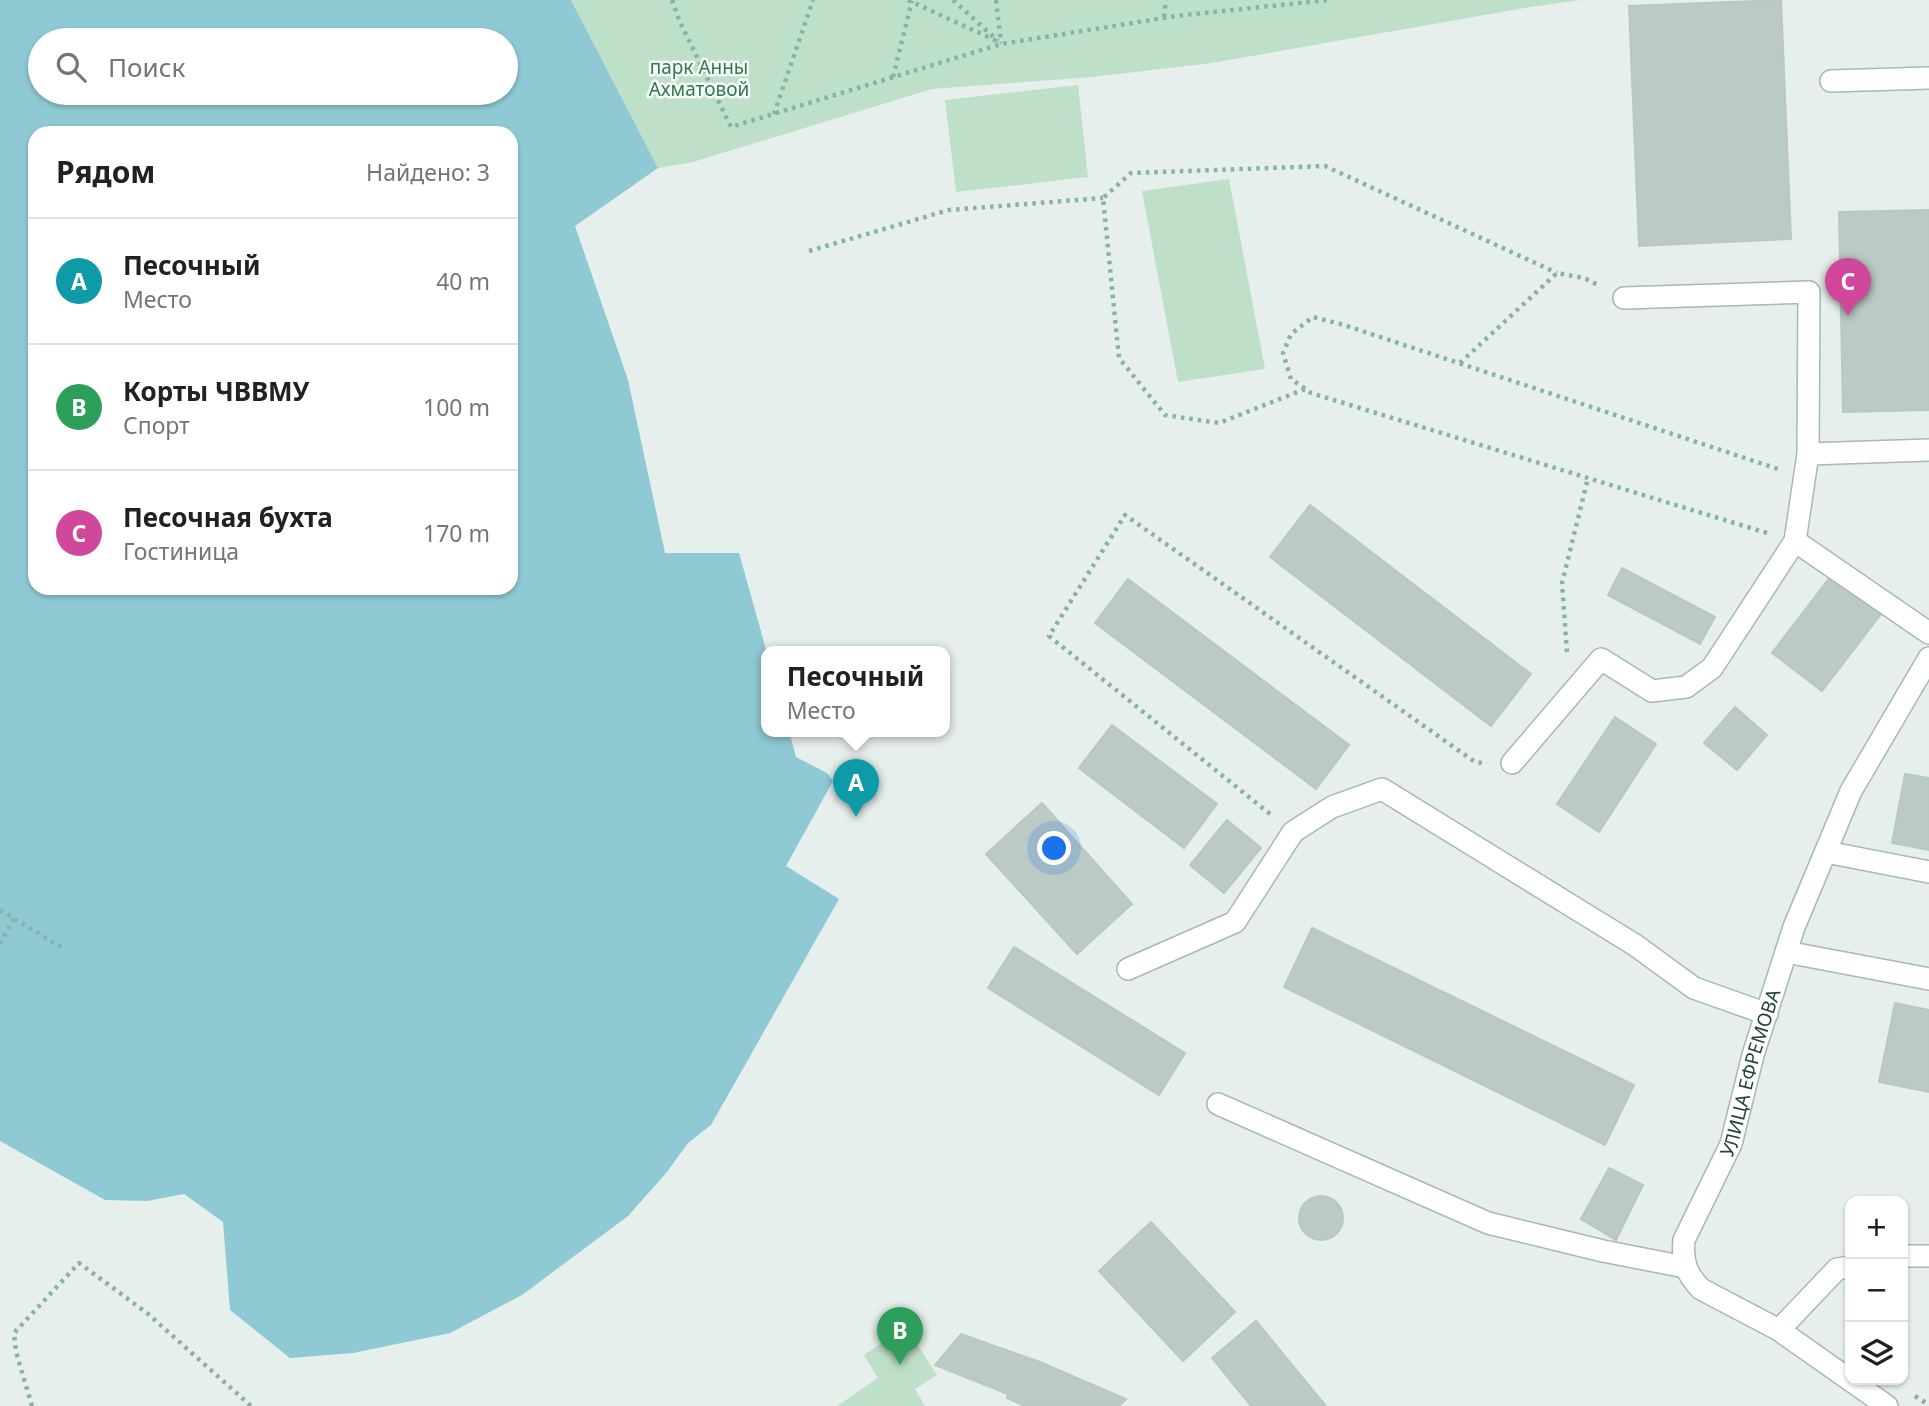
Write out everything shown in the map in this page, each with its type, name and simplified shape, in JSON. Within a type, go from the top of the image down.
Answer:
[{"type":"street","points":[[1831,81],[1929,78]]},
{"type":"street","points":[[1512,763],[1601,659],[1652,691],[1686,687],[1712,668],[1795,541],[1808,454],[1809,292],[1624,298]]},
{"type":"street","points":[[1808,454],[1929,450]]},
{"type":"street","points":[[1795,541],[1929,633]]},
{"type":"street","name":"УЛИЦА ЕФРЕМОВА","points":[[1685,1267],[1685,1240],[1731,1144],[1753,1055],[1786,952],[1826,852],[1851,791],[1929,658]]},
{"type":"street","points":[[1128,969],[1235,922],[1293,832],[1332,807],[1382,789],[1635,945],[1694,988],[1767,1014]]},
{"type":"street","points":[[1826,852],[1929,873]]},
{"type":"street","points":[[1786,952],[1929,979]]},
{"type":"street","points":[[1218,1104],[1488,1223],[1603,1251],[1685,1267],[1691,1279],[1701,1289],[1779,1330],[1887,1406]]},
{"type":"street","points":[[1908,1256],[1929,1256]]},
{"type":"street","points":[[1779,1330],[1837,1269],[1845,1267]]},
{"type":"path","points":[[672,0],[731,127],[1001,44],[1164,17],[1328,0]]},
{"type":"path","points":[[773,114],[813,0]]},
{"type":"path","points":[[953,0],[1001,44]]},
{"type":"path","points":[[996,0],[1001,44]]},
{"type":"path","points":[[1164,17],[1166,0]]},
{"type":"path","points":[[893,77],[911,1],[1001,44]]},
{"type":"path","points":[[809,251],[949,210],[1103,198],[1131,173],[1325,166],[1557,272],[1584,278],[1624,298]]},
{"type":"path","points":[[1103,198],[1119,358],[1165,415],[1219,423],[1305,389]]},
{"type":"path","points":[[1460,363],[1557,272]]},
{"type":"path","points":[[1795,541],[1311,393],[1292,379],[1283,353],[1291,334],[1313,317],[1805,478]]},
{"type":"path","points":[[1588,478],[1562,583],[1567,652],[1590,673]]},
{"type":"path","points":[[1293,832],[1049,636],[1125,515],[1475,762]]},
{"type":"path","points":[[0,910],[61,947]]},
{"type":"path","points":[[0,944],[14,918]]},
{"type":"path","points":[[32,1406],[16,1352],[14,1333],[79,1263],[147,1313],[251,1406]]},
{"type":"green space","name":"парк Анны Ахматовой","points":[[571,0],[1581,0],[1212,63],[1092,77],[932,89],[693,162],[658,168]]},
{"type":"green space","points":[[1078,85],[1088,177],[956,192],[945,100]]},
{"type":"green space","points":[[1229,179],[1265,369],[1178,382],[1142,191]]},
{"type":"green space","points":[[906,1327],[937,1375],[915,1389],[925,1406],[837,1406],[878,1378],[864,1355]]},
{"type":"water","points":[[0,0],[571,0],[658,168],[575,226],[628,380],[665,553],[739,553],[765,646],[761,646],[761,737],[791,737],[796,757],[827,773],[833,781],[786,866],[839,899],[711,1125],[688,1143],[667,1172],[628,1216],[522,1295],[450,1333],[353,1353],[290,1358],[230,1310],[223,1222],[184,1194],[147,1201],[105,1200],[0,1141]]},
{"type":"building","points":[[1781,0],[1791,239],[1639,246],[1629,6]]},
{"type":"building","points":[[1928,210],[1929,410],[1843,412],[1839,212]]},
{"type":"building","points":[[1310,505],[1531,674],[1491,726],[1270,557]]},
{"type":"building","points":[[1622,568],[1715,617],[1700,644],[1608,595]]},
{"type":"building","points":[[1831,576],[1881,614],[1822,691],[1772,653]]},
{"type":"building","points":[[1128,579],[1349,745],[1316,789],[1095,623]]},
{"type":"building","points":[[1735,707],[1767,735],[1737,770],[1704,743]]},
{"type":"building","points":[[1615,717],[1656,744],[1599,832],[1557,804]]},
{"type":"building","points":[[1112,725],[1217,804],[1184,848],[1079,768]]},
{"type":"building","points":[[1905,774],[1929,778],[1929,850],[1892,843]]},
{"type":"building","points":[[1042,803],[1132,904],[1077,954],[986,854]]},
{"type":"building","points":[[1227,820],[1261,848],[1224,893],[1190,865]]},
{"type":"building","points":[[1312,928],[1634,1085],[1605,1145],[1284,987]]},
{"type":"building","points":[[1014,947],[1185,1053],[1159,1095],[988,988]]},
{"type":"building","points":[[1895,1003],[1929,1010],[1929,1092],[1879,1082]]},
{"type":"building","points":[[1609,1168],[1643,1185],[1616,1240],[1581,1219]]},
{"type":"building","points":[[1321,1196],[1336,1203],[1343,1218],[1336,1233],[1321,1240],[1306,1233],[1299,1218],[1306,1203]]},
{"type":"building","points":[[1151,1222],[1235,1312],[1183,1361],[1099,1271]]},
{"type":"building","points":[[1256,1321],[1326,1406],[1251,1406],[1212,1358]]},
{"type":"building","points":[[961,1334],[1040,1362],[1126,1399],[1119,1406],[1025,1406],[1007,1398],[1008,1394],[935,1365]]},
{"type":"place","name":"Песочная бухта","points":[[1848,316]]},
{"type":"place","name":"Песочный","points":[[856,817]]},
{"type":"place","name":"Корты ЧВВМУ","points":[[900,1365]]}]
